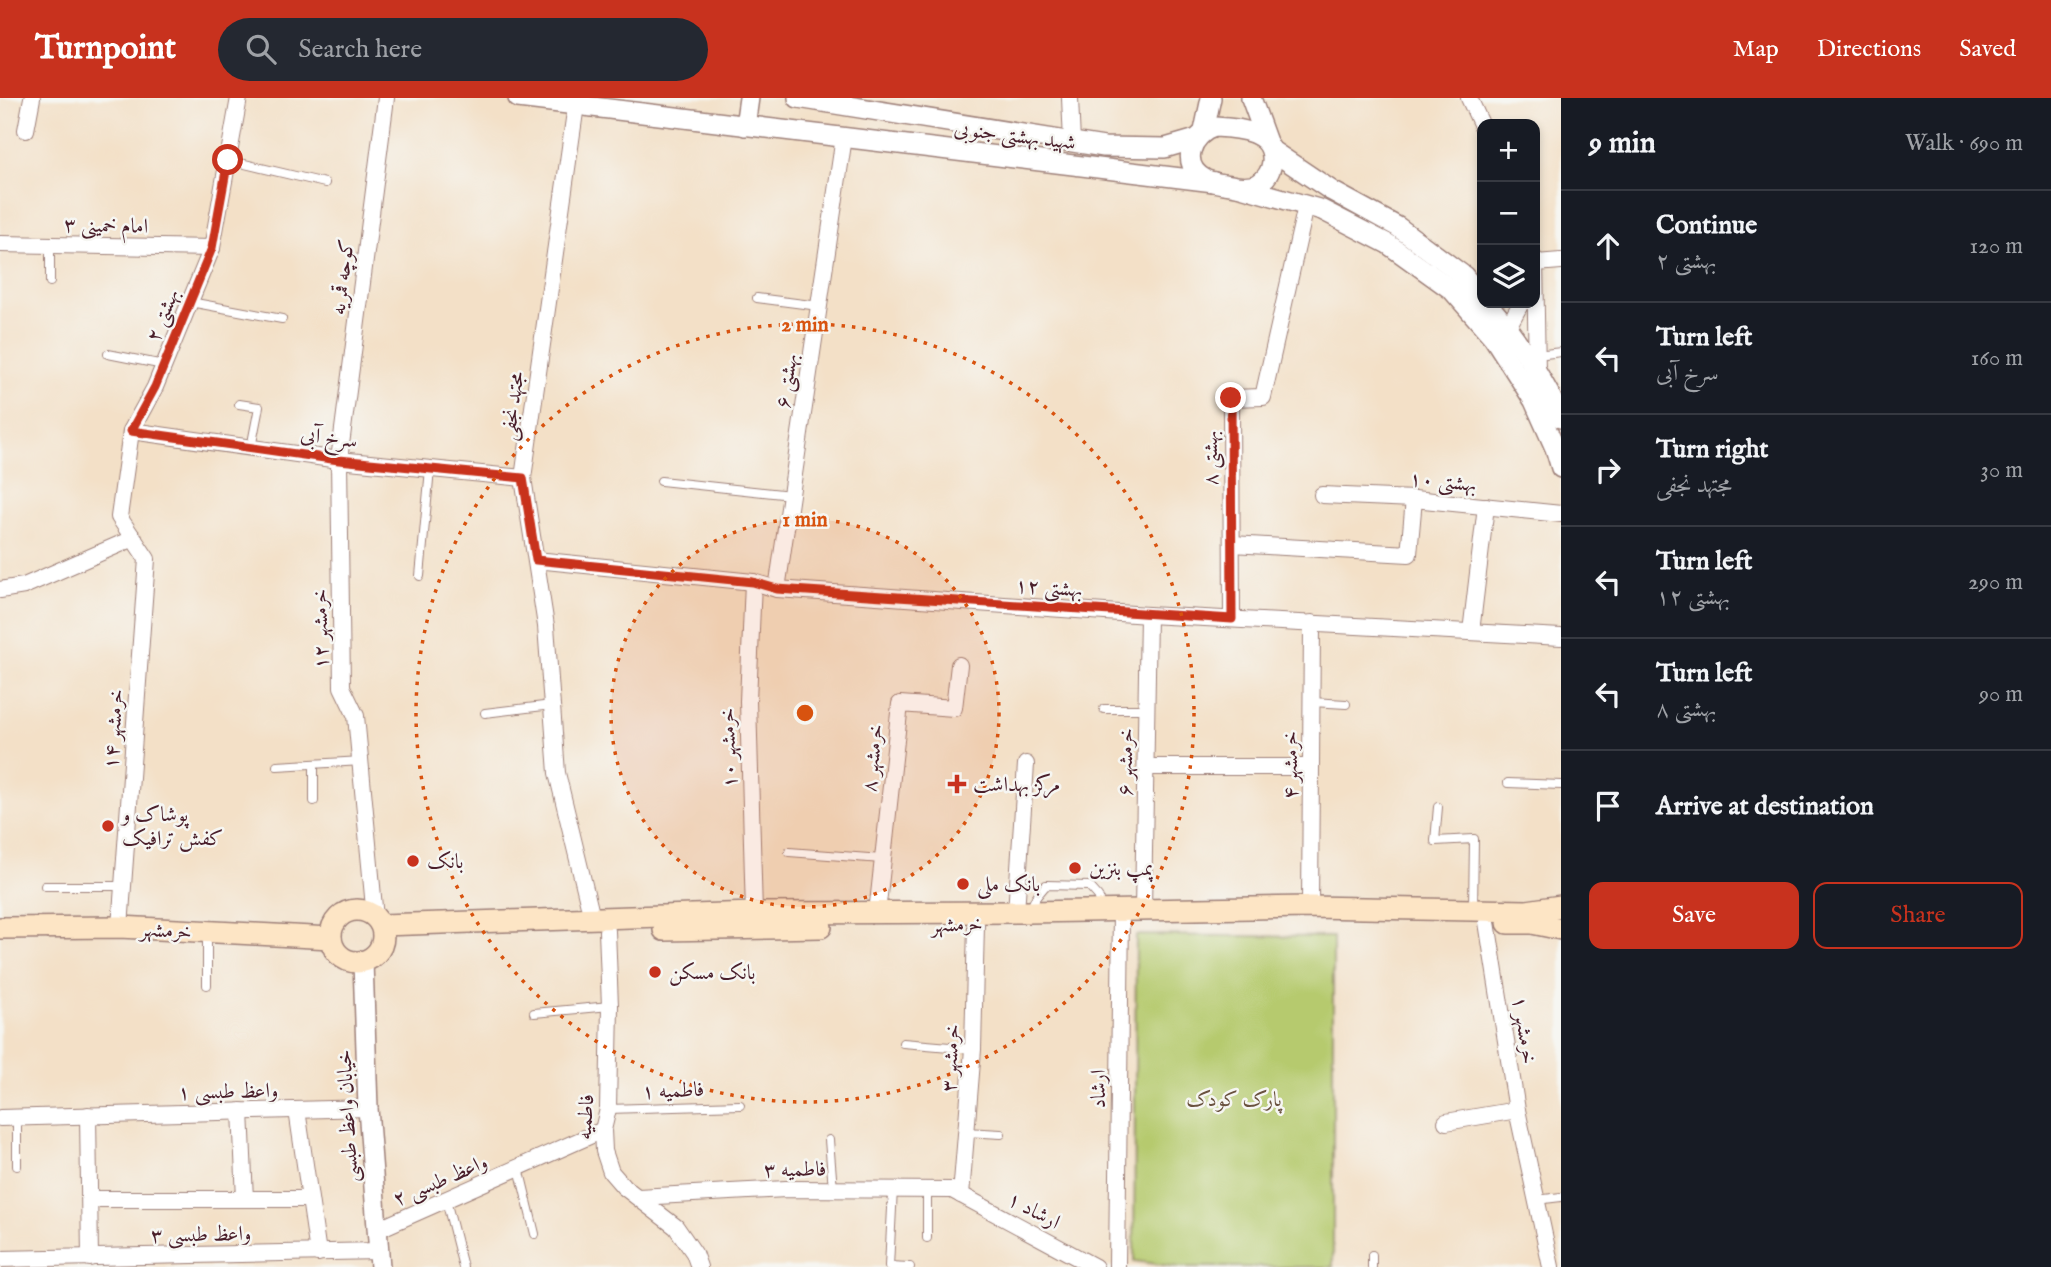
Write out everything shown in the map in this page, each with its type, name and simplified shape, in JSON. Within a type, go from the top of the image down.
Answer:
[{"type":"main road","points":[[1529,917],[1561,906]]},
{"type":"main road","name":"خرمشهر","points":[[1113,916],[1143,910],[1310,907],[1529,917]]},
{"type":"main road","points":[[360,911],[380,926],[380,948],[376,954],[354,962],[338,954],[331,938],[332,929],[342,915],[360,911]]},
{"type":"main road","name":"خرمشهر","points":[[600,925],[754,913],[1304,919],[1480,915]]},
{"type":"main road","name":"خرمشهر","points":[[380,926],[976,924],[1025,915]]},
{"type":"main road","points":[[1529,917],[1561,929]]},
{"type":"main road","name":"خرمشهر","points":[[0,928],[120,927],[331,938]]},
{"type":"street","points":[[26,130],[32,98]]},
{"type":"street","name":"بهشتی ۲","points":[[134,538],[119,517],[131,431],[155,387],[212,248],[239,98]]},
{"type":"street","name":"کوچه قمریه","points":[[339,460],[386,98]]},
{"type":"street","name":"شهید بهشتی جنوبی","points":[[517,98],[1214,182]]},
{"type":"street","points":[[745,125],[749,98]]},
{"type":"street","name":"شهید بهشتی جنوبی","points":[[799,98],[1104,147],[1165,148],[1200,135]]},
{"type":"street","points":[[1070,98],[1072,142]]},
{"type":"street","points":[[1211,98],[1200,135],[1191,149],[1193,167],[1198,174],[1214,182],[1241,187],[1322,211],[1388,244],[1452,290],[1493,337],[1534,401],[1556,448],[1561,468]]},
{"type":"street","points":[[1241,187],[1259,183],[1266,177],[1273,159],[1251,98]]},
{"type":"street","points":[[1469,98],[1479,119]]},
{"type":"street","name":"مجتهد نجفی","points":[[576,105],[523,478],[546,626],[557,773],[600,925]]},
{"type":"street","points":[[1200,135],[1215,127],[1260,136],[1269,146],[1332,191],[1398,227],[1464,276],[1477,292]]},
{"type":"street","name":"بهشتی ۶","points":[[777,589],[844,138]]},
{"type":"street","name":"بهشتی ۸","points":[[1232,619],[1231,398],[1263,397],[1306,206]]},
{"type":"street","name":"امام خمینی ۳","points":[[0,244],[212,248]]},
{"type":"street","points":[[1540,263],[1561,261]]},
{"type":"street","points":[[1491,308],[1537,364],[1561,418]]},
{"type":"street","points":[[1508,327],[1518,308]]},
{"type":"street","points":[[1536,308],[1537,364]]},
{"type":"street","name":"سرخ آبی","points":[[131,431],[339,460],[523,478]]},
{"type":"street","name":"خرمشهر ۱۲","points":[[339,460],[342,687],[356,716],[380,926]]},
{"type":"street","name":"بهشتی ۱۰","points":[[1322,495],[1414,499],[1561,514]]},
{"type":"street","points":[[1231,544],[1409,554],[1414,499]]},
{"type":"street","points":[[1471,632],[1486,506]]},
{"type":"street","points":[[0,590],[24,586],[134,538]]},
{"type":"street","name":"خرمشهر ۱۴","points":[[120,927],[147,559],[134,538]]},
{"type":"street","name":"بهشتی ۱۲","points":[[536,560],[753,582],[777,589],[1148,615],[1561,637]]},
{"type":"street","name":"خرمشهر ۱۰","points":[[753,582],[748,701],[754,913]]},
{"type":"street","name":"خرمشهر ۶","points":[[1143,910],[1148,615]]},
{"type":"street","name":"خرمشهر ۴","points":[[1310,907],[1312,623]]},
{"type":"street","name":"خرمشهر ۸","points":[[877,913],[900,704],[954,708],[959,665]]},
{"type":"street","points":[[1025,915],[1026,764]]},
{"type":"street","points":[[1146,767],[1311,767]]},
{"type":"street","name":"خرمشهر ۱","points":[[1480,915],[1517,1110],[1551,1267]]},
{"type":"street","name":"ارشاد","points":[[1113,916],[1117,1267]]},
{"type":"street","name":"خرمشهر ۳","points":[[957,1192],[967,1132],[973,1049],[976,924]]},
{"type":"street","name":"فاطمیه","points":[[600,925],[610,1006],[608,1110],[603,1130],[604,1152],[611,1172],[676,1227],[694,1253],[699,1267]]},
{"type":"street","name":"خیابان واعظ طبسی","points":[[362,961],[368,1108],[380,1259]]},
{"type":"street","name":"واعظ طبسی ۱","points":[[0,1118],[368,1108]]},
{"type":"street","points":[[297,1110],[318,1252]]},
{"type":"street","points":[[1446,1122],[1517,1110]]},
{"type":"street","points":[[241,1111],[245,1199]]},
{"type":"street","points":[[88,1115],[90,1258]]},
{"type":"street","name":"واعظ طبسی ۲","points":[[377,1230],[603,1130]]},
{"type":"street","name":"فاطمیه ۳","points":[[638,1197],[786,1189],[927,1189],[957,1192]]},
{"type":"street","name":"ارشاد ۱","points":[[957,1192],[1095,1267]]},
{"type":"street","points":[[90,1199],[309,1199]]},
{"type":"street","name":"واعظ طبسی ۳","points":[[0,1259],[24,1263],[90,1258],[210,1261],[318,1252],[380,1259]]},
{"type":"lane","points":[[228,160],[324,183]]},
{"type":"lane","points":[[50,245],[50,282]]},
{"type":"lane","points":[[757,298],[819,306]]},
{"type":"lane","points":[[190,302],[282,319]]},
{"type":"lane","points":[[1537,364],[1561,352]]},
{"type":"lane","points":[[108,354],[164,365]]},
{"type":"lane","points":[[239,404],[259,407],[251,448]]},
{"type":"lane","points":[[420,576],[430,469]]},
{"type":"lane","points":[[661,481],[791,495]]},
{"type":"lane","points":[[1311,702],[1346,704]]},
{"type":"lane","points":[[485,713],[552,705]]},
{"type":"lane","points":[[1104,709],[1147,709]]},
{"type":"lane","points":[[277,766],[362,761]]},
{"type":"lane","points":[[314,764],[314,801]]},
{"type":"lane","points":[[1508,783],[1561,785]]},
{"type":"lane","points":[[1438,807],[1435,841],[1474,839],[1480,915]]},
{"type":"lane","points":[[789,852],[882,859]]},
{"type":"lane","points":[[1025,915],[1046,885],[1089,886],[1113,916]]},
{"type":"lane","points":[[45,886],[123,886]]},
{"type":"lane","points":[[207,932],[207,985]]},
{"type":"lane","points":[[534,1013],[610,1006]]},
{"type":"lane","points":[[903,1043],[973,1049]]},
{"type":"lane","name":"فاطمیه ۱","points":[[608,1110],[740,1105]]},
{"type":"lane","points":[[17,1166],[18,1117]]},
{"type":"lane","points":[[967,1132],[1001,1134]]},
{"type":"lane","points":[[829,1140],[833,1189]]},
{"type":"lane","points":[[519,1168],[535,1234]]},
{"type":"lane","points":[[892,1189],[889,1266],[910,1267]]},
{"type":"lane","points":[[927,1189],[927,1238]]},
{"type":"lane","points":[[1536,1200],[1561,1197]]},
{"type":"lane","points":[[446,1200],[463,1267]]},
{"type":"lane","points":[[1372,1255],[1372,1267]]},
{"type":"green space","name":"پارک کودک","points":[[1136,935],[1333,937],[1333,1267],[1178,1267],[1134,1261]]},
{"type":"place","name":"مرکز بهداشت","points":[[957,784]]},
{"type":"place","name":"پوشاک و کفش ترافیک","points":[[108,826]]},
{"type":"place","name":"بانک","points":[[413,861]]},
{"type":"place","name":"پمپ بنزین","points":[[1075,868]]},
{"type":"place","name":"بانک ملی","points":[[963,884]]},
{"type":"place","name":"بانک مسکن","points":[[655,972]]},
{"type":"route","points":[[228,160],[212,248],[155,387],[131,431],[339,460],[523,478],[536,560],[753,582],[777,589],[1232,619],[1231,398]]}]
